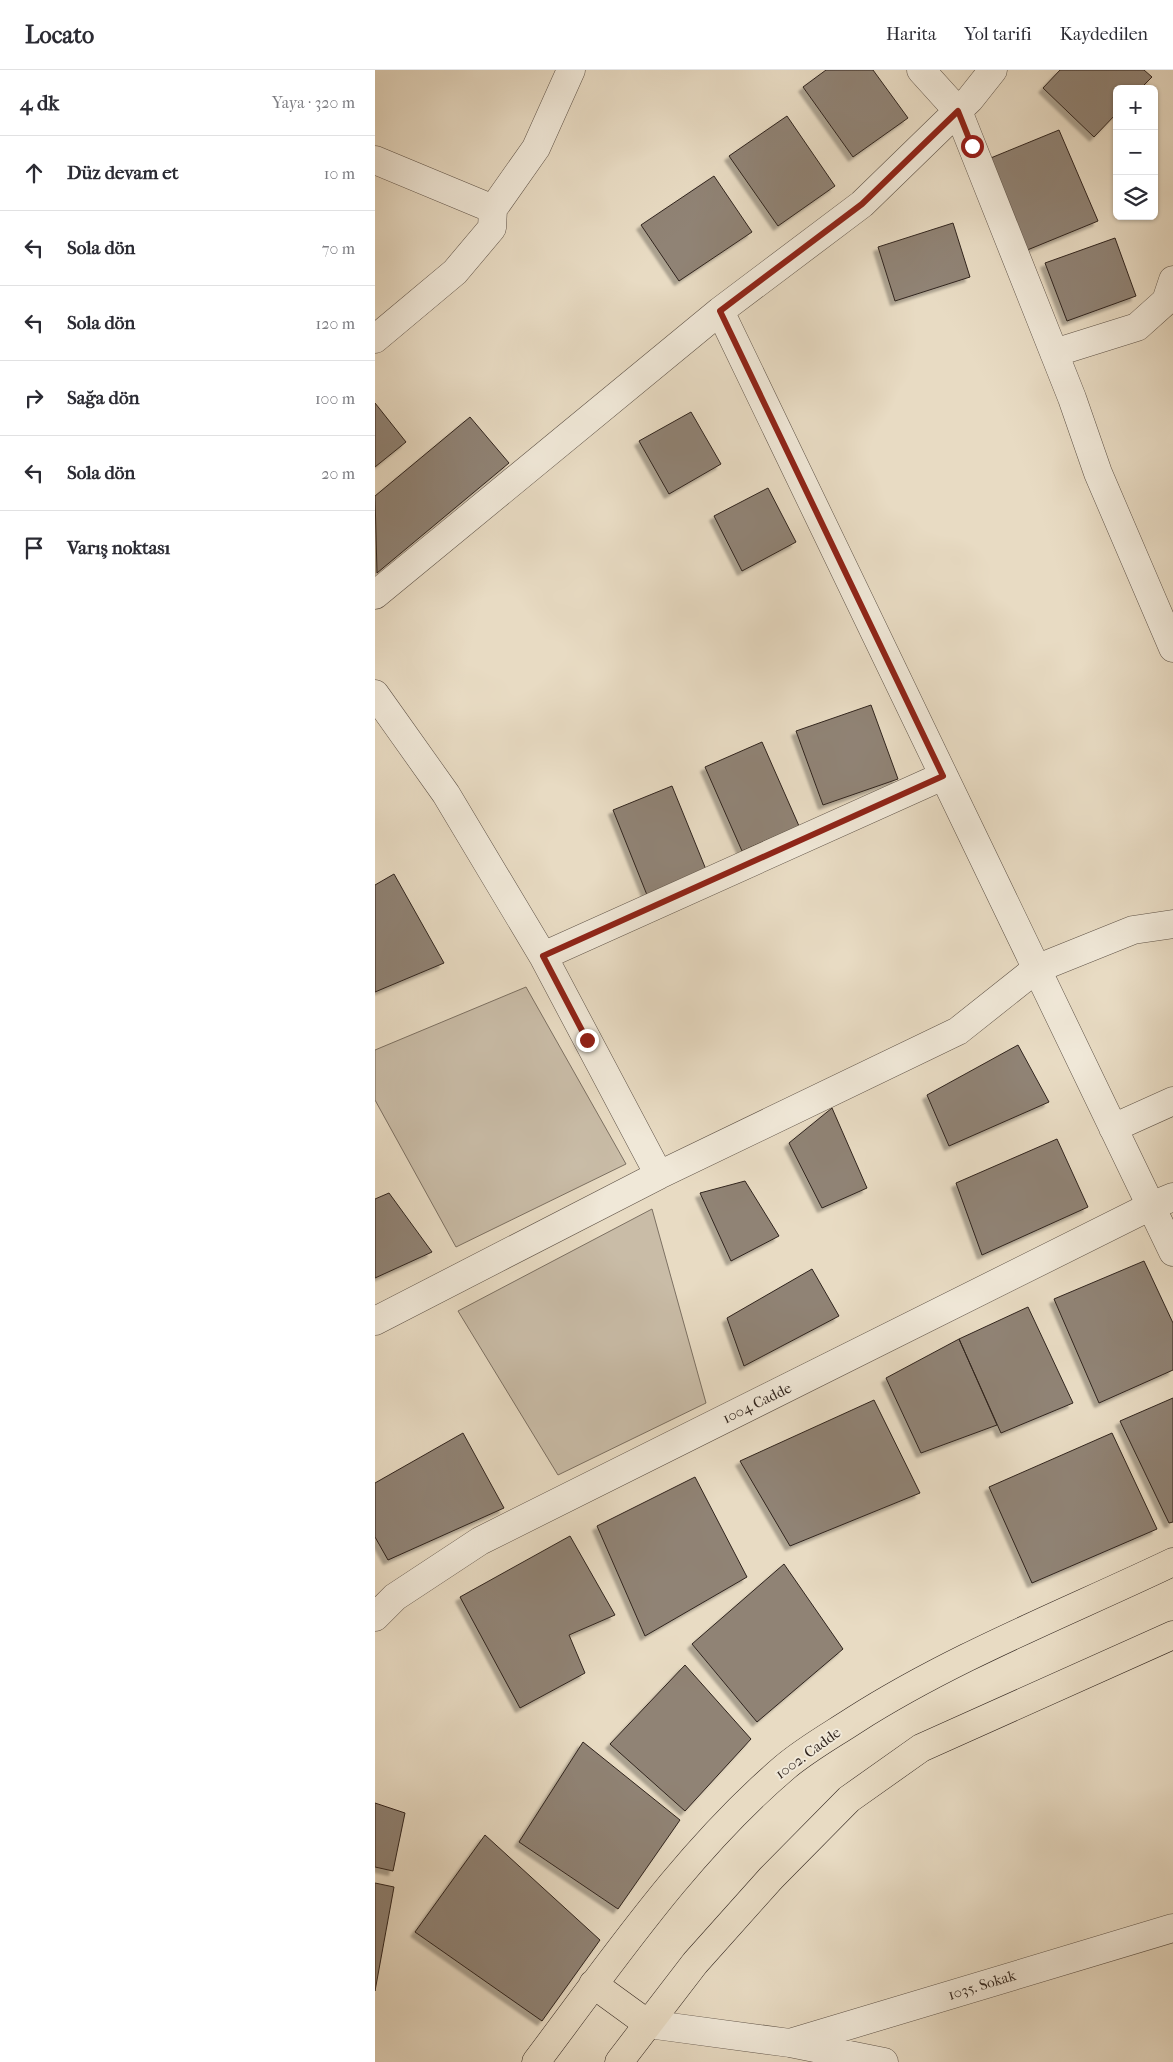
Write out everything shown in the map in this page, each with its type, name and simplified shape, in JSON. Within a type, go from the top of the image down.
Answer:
[{"type":"main road","name":"1002. Cadde","points":[[536,2062],[619,1948],[732,1815],[786,1766],[879,1705],[939,1672],[1173,1562]]},
{"type":"main road","points":[[619,2062],[695,1962],[771,1878],[849,1799],[921,1748],[1173,1635]]},
{"type":"main road","points":[[593,1984],[648,2024]]},
{"type":"street","points":[[375,339],[455,272],[492,228],[493,209],[536,148],[571,70]]},
{"type":"street","points":[[921,70],[958,111],[1054,353],[1098,473],[1173,648]]},
{"type":"street","points":[[375,595],[720,311],[862,204],[958,111],[993,70]]},
{"type":"street","points":[[375,160],[493,209]]},
{"type":"street","points":[[1054,353],[1137,327],[1166,300],[1173,280]]},
{"type":"street","points":[[720,311],[1113,1128],[1162,1202],[1173,1252]]},
{"type":"street","points":[[375,694],[446,794],[543,956],[659,1175]]},
{"type":"street","points":[[543,956],[943,776]]},
{"type":"street","points":[[375,1321],[659,1175],[957,1031],[1036,969],[1133,930],[1173,924]]},
{"type":"street","points":[[1113,1128],[1173,1101]]},
{"type":"street","name":"1004 Cadde","points":[[375,1618],[395,1597],[480,1541],[1162,1202]]},
{"type":"street","name":"1035. Sokak","points":[[790,2043],[1173,1928]]},
{"type":"street","points":[[648,2024],[790,2043],[884,2062]]},
{"type":"shaded area","points":[[526,987],[626,1164],[456,1247],[375,1100],[375,1050]]},
{"type":"shaded area","points":[[652,1209],[706,1403],[558,1475],[458,1311]]},
{"type":"building","points":[[826,70],[873,70],[908,118],[853,157],[803,87]]},
{"type":"building","points":[[1060,70],[1144,70],[1152,77],[1144,85],[1113,85],[1113,117],[1094,137],[1043,88]]},
{"type":"building","points":[[787,116],[835,186],[778,226],[729,156]]},
{"type":"building","points":[[1059,130],[1098,221],[1020,253],[981,162]]},
{"type":"building","points":[[714,176],[752,232],[679,281],[641,225]]},
{"type":"building","points":[[953,223],[970,277],[895,301],[878,247]]},
{"type":"building","points":[[1115,238],[1136,296],[1067,321],[1045,263]]},
{"type":"building","points":[[375,403],[406,442],[375,467]]},
{"type":"building","points":[[691,412],[721,464],[669,494],[639,441]]},
{"type":"building","points":[[470,417],[509,463],[377,573],[375,496]]},
{"type":"building","points":[[768,488],[796,542],[742,571],[714,516]]},
{"type":"building","points":[[871,705],[898,779],[823,805],[796,731]]},
{"type":"building","points":[[762,742],[799,826],[742,851],[705,767]]},
{"type":"building","points":[[672,786],[707,872],[647,895],[613,810]]},
{"type":"building","points":[[394,874],[444,963],[375,992],[375,885]]},
{"type":"building","points":[[1018,1045],[1049,1102],[949,1146],[927,1095]]},
{"type":"building","points":[[832,1108],[867,1188],[822,1208],[789,1143]]},
{"type":"building","points":[[1057,1139],[1088,1207],[982,1255],[956,1183]]},
{"type":"building","points":[[745,1181],[779,1236],[731,1261],[700,1193]]},
{"type":"building","points":[[389,1193],[432,1252],[375,1278],[375,1199]]},
{"type":"building","points":[[1144,1261],[1173,1323],[1173,1370],[1099,1403],[1054,1299]]},
{"type":"building","points":[[812,1269],[839,1316],[744,1366],[727,1318]]},
{"type":"building","points":[[1028,1307],[1073,1403],[1001,1433],[959,1339]]},
{"type":"building","points":[[959,1339],[997,1425],[921,1453],[886,1378]]},
{"type":"building","points":[[1173,1398],[1173,1522],[1169,1523],[1120,1421]]},
{"type":"building","points":[[874,1400],[920,1493],[790,1546],[740,1461]]},
{"type":"building","points":[[463,1433],[504,1508],[388,1560],[375,1537],[375,1483]]},
{"type":"building","points":[[1112,1433],[1157,1529],[1032,1583],[989,1487]]},
{"type":"building","points":[[695,1477],[747,1577],[645,1636],[597,1526]]},
{"type":"building","points":[[570,1536],[615,1615],[569,1635],[585,1673],[520,1708],[460,1597]]},
{"type":"building","points":[[784,1564],[843,1649],[757,1722],[692,1644]]},
{"type":"building","points":[[685,1665],[751,1739],[685,1811],[610,1744]]},
{"type":"building","points":[[583,1742],[680,1820],[618,1909],[519,1842]]},
{"type":"building","points":[[375,1803],[405,1813],[393,1871],[375,1867]]},
{"type":"building","points":[[485,1835],[600,1940],[542,2021],[415,1932]]},
{"type":"building","points":[[375,1883],[394,1887],[375,1991]]},
{"type":"route","points":[[587,1040],[543,956],[943,776],[720,311],[862,204],[958,111],[972,146]]}]
